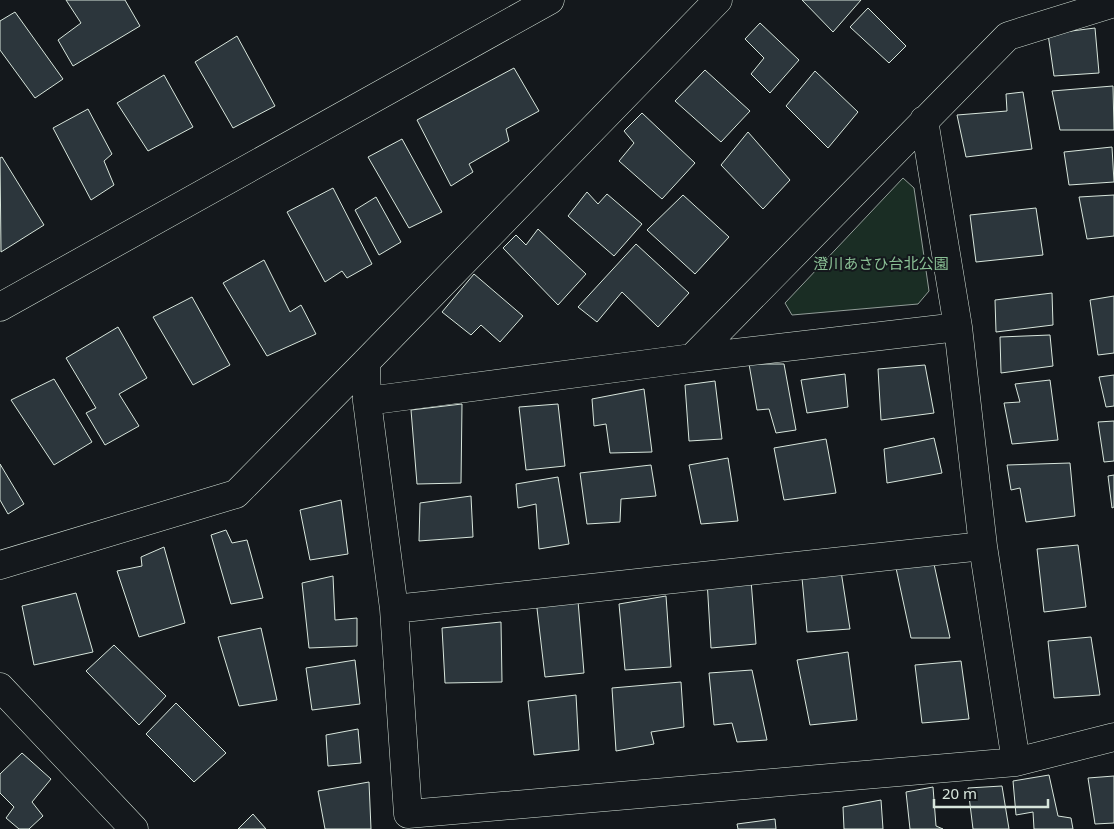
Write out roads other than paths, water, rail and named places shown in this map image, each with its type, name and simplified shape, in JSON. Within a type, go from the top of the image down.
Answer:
[{"type":"street","points":[[0,307],[550,0]]},
{"type":"street","points":[[0,564],[236,494],[718,0]]},
{"type":"street","points":[[692,358],[1008,36],[1114,4]]},
{"type":"street","points":[[924,120],[958,327],[983,546],[1016,762]]},
{"type":"street","points":[[367,401],[692,358],[958,327]]},
{"type":"street","points":[[366,362],[367,401],[394,609],[414,821],[1016,762],[1114,737]]},
{"type":"street","points":[[394,609],[983,546]]},
{"type":"street","points":[[0,687],[134,829]]},
{"type":"park label","name":"澄川あさひ台北公園","points":[[881,264]]}]
